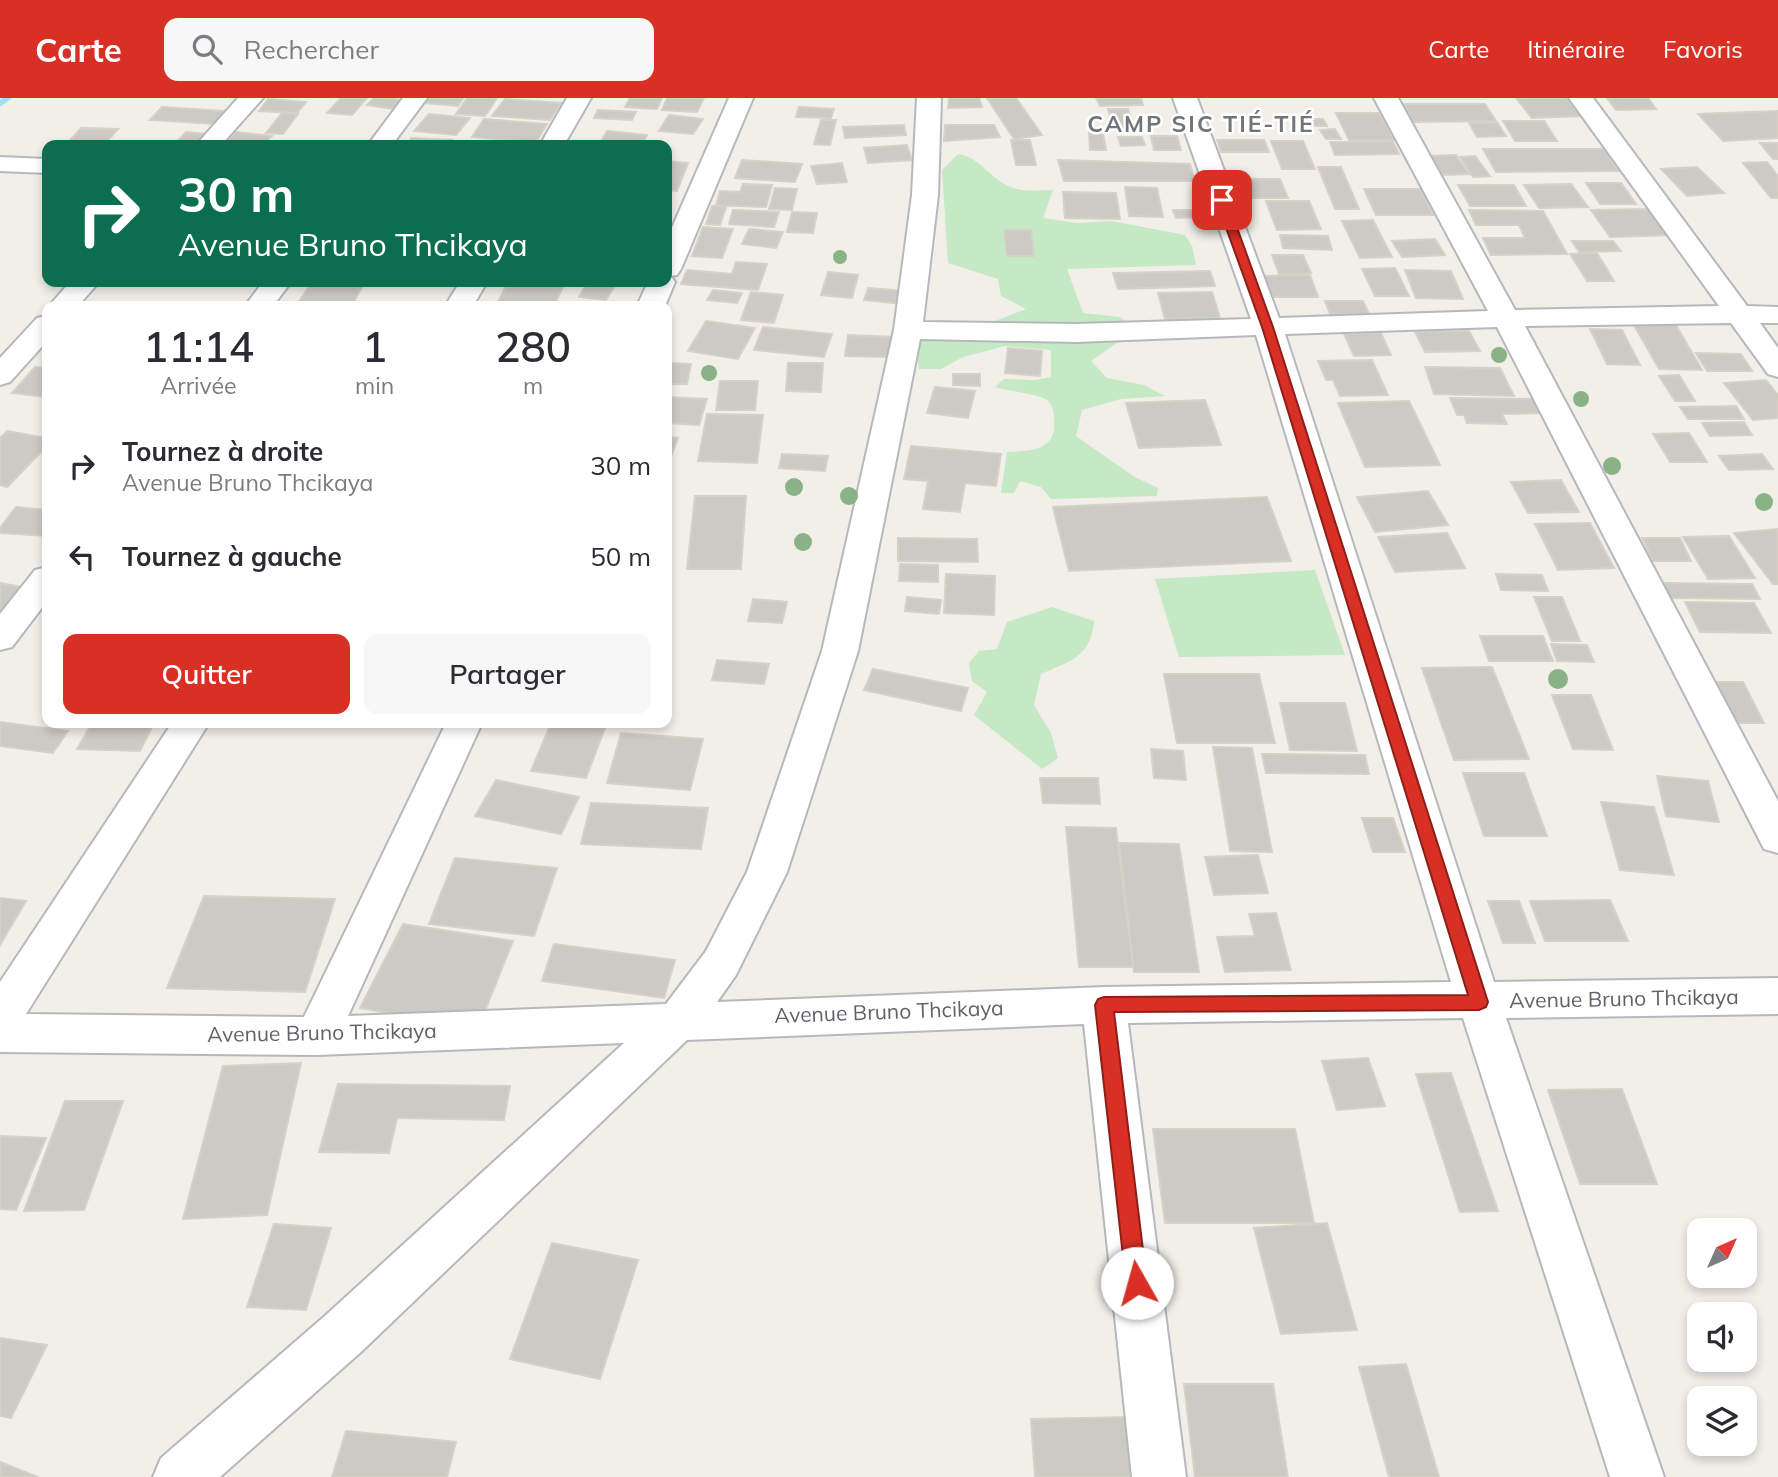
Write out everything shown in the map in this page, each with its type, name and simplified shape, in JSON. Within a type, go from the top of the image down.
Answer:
[{"type":"street","points":[[213,140],[251,98]]},
{"type":"street","points":[[384,140],[415,98]]},
{"type":"street","points":[[555,140],[579,98]]},
{"type":"street","points":[[672,257],[741,98]]},
{"type":"street","points":[[180,1477],[344,1333],[679,1020],[721,963],[767,872],[840,651],[908,330],[925,195],[929,98]]},
{"type":"street","points":[[1185,98],[1268,327],[1479,1002],[1637,1477]]},
{"type":"street","points":[[1387,98],[1506,318],[1778,838]]},
{"type":"street","points":[[1581,98],[1778,368]]},
{"type":"street","points":[[0,164],[42,166]]},
{"type":"street","points":[[68,301],[80,287]]},
{"type":"street","points":[[908,330],[1076,333],[1506,318],[1778,315]]},
{"type":"street","points":[[0,376],[42,330]]},
{"type":"street","points":[[0,638],[42,584]]},
{"type":"street","points":[[0,1018],[188,728]]},
{"type":"street","points":[[317,1036],[462,728]]},
{"type":"street","name":"Avenue Bruno Thcikaya","points":[[0,1033],[317,1036],[1104,1005],[1778,996]]},
{"type":"street","points":[[1104,1005],[1159,1477]]},
{"type":"green space","points":[[958,154],[973,160],[1006,185],[1028,190],[1053,190],[1043,218],[1077,223],[1111,221],[1185,235],[1192,246],[1196,265],[1067,269],[1083,313],[1120,317],[1131,326],[990,323],[1026,309],[1001,296],[998,279],[948,263],[942,170]]},
{"type":"green space","points":[[915,334],[1128,335],[1091,361],[1107,378],[1144,385],[1165,396],[1121,399],[1082,410],[1076,436],[1133,476],[1158,488],[1157,496],[1051,499],[1041,487],[1020,481],[1014,493],[1001,493],[1007,452],[1032,450],[1046,444],[1054,432],[1054,416],[1051,405],[1044,399],[995,387],[1004,379],[1035,380],[1051,377],[1051,350],[1005,346],[963,357],[941,369],[919,369]]},
{"type":"green space","points":[[1315,570],[1345,655],[1179,657],[1155,579]]},
{"type":"green space","points":[[1052,607],[1094,621],[1089,643],[1084,650],[1070,661],[1041,674],[1034,705],[1051,733],[1058,758],[1042,769],[974,715],[987,692],[972,681],[969,663],[979,651],[997,649],[1007,622]]},
{"type":"building","points":[[341,98],[367,98],[352,115],[327,113]]},
{"type":"building","points":[[374,98],[402,100],[394,109],[367,105]]},
{"type":"building","points":[[428,98],[463,98],[458,106],[424,103]]},
{"type":"building","points":[[467,98],[497,98],[485,116],[456,114]]},
{"type":"building","points":[[630,98],[662,98],[657,109],[625,107]]},
{"type":"building","points":[[667,98],[704,98],[697,112],[662,110]]},
{"type":"building","points":[[949,98],[979,98],[982,107],[948,108]]},
{"type":"building","points":[[987,98],[1016,98],[1042,135],[1014,139]]},
{"type":"building","points":[[1096,98],[1141,98],[1143,105],[1100,106]]},
{"type":"building","points":[[1516,98],[1566,98],[1581,116],[1532,118]]},
{"type":"building","points":[[1607,98],[1648,98],[1656,109],[1616,110]]},
{"type":"building","points":[[268,99],[306,102],[297,113],[259,111]]},
{"type":"building","points":[[505,99],[561,103],[550,120],[492,116]]},
{"type":"building","points":[[1403,104],[1485,104],[1496,121],[1413,122]]},
{"type":"building","points":[[162,107],[226,111],[215,124],[150,120]]},
{"type":"building","points":[[799,107],[834,109],[831,118],[796,117]]},
{"type":"building","points":[[1108,109],[1128,109],[1135,130],[1114,130]]},
{"type":"building","points":[[598,110],[636,112],[632,120],[594,118]]},
{"type":"building","points":[[1778,111],[1778,138],[1723,141],[1698,114]]},
{"type":"building","points":[[282,113],[298,114],[283,134],[266,133]]},
{"type":"building","points":[[1336,113],[1379,113],[1394,140],[1349,140]]},
{"type":"building","points":[[429,114],[470,118],[456,135],[414,131]]},
{"type":"building","points":[[669,115],[703,119],[693,134],[659,131]]},
{"type":"building","points":[[484,119],[547,124],[537,140],[472,137]]},
{"type":"building","points":[[1304,119],[1323,119],[1327,126],[1308,126]]},
{"type":"building","points":[[821,120],[836,120],[830,145],[814,144]]},
{"type":"building","points":[[1503,121],[1544,121],[1557,141],[1515,141]]},
{"type":"building","points":[[1497,122],[1506,136],[1477,137],[1469,123]]},
{"type":"building","points":[[904,125],[906,135],[845,138],[843,127]]},
{"type":"building","points":[[945,125],[994,125],[1000,137],[944,141]]},
{"type":"building","points":[[81,128],[118,129],[108,140],[70,140]]},
{"type":"building","points":[[1335,129],[1341,139],[1326,139],[1320,130]]},
{"type":"building","points":[[607,131],[647,135],[644,140],[602,140]]},
{"type":"building","points":[[186,132],[207,134],[202,140],[179,140]]},
{"type":"building","points":[[236,132],[272,136],[268,140],[228,140]]},
{"type":"building","points":[[1089,133],[1103,133],[1106,150],[1090,150]]},
{"type":"building","points":[[1151,136],[1177,136],[1181,150],[1154,150]]},
{"type":"building","points":[[1118,137],[1142,137],[1145,145],[1121,146]]},
{"type":"building","points":[[411,138],[452,140],[410,140]]},
{"type":"building","points":[[1011,140],[1030,140],[1036,165],[1016,165]]},
{"type":"building","points":[[1217,140],[1264,140],[1269,152],[1221,152]]},
{"type":"building","points":[[1271,141],[1303,141],[1315,169],[1282,169]]},
{"type":"building","points":[[1330,142],[1393,142],[1399,154],[1335,155]]},
{"type":"building","points":[[1760,143],[1778,143],[1778,159],[1773,159]]},
{"type":"building","points":[[907,145],[912,160],[868,163],[864,148]]},
{"type":"building","points":[[1483,149],[1603,149],[1618,171],[1496,172]]},
{"type":"building","points":[[1456,155],[1469,174],[1443,175],[1430,156]]},
{"type":"building","points":[[1475,156],[1490,176],[1473,177],[1460,157]]},
{"type":"building","points":[[742,160],[802,164],[795,182],[735,178]]},
{"type":"building","points":[[1058,160],[1190,164],[1195,181],[1064,181]]},
{"type":"building","points":[[672,161],[688,163],[677,191],[672,190]]},
{"type":"building","points":[[1767,162],[1778,176],[1778,198],[1771,198],[1743,163]]},
{"type":"building","points":[[842,163],[847,182],[817,184],[811,166]]},
{"type":"building","points":[[1318,167],[1341,167],[1359,209],[1335,209]]},
{"type":"building","points":[[1697,167],[1724,193],[1687,196],[1661,169]]},
{"type":"building","points":[[1231,179],[1280,179],[1288,198],[1237,198]]},
{"type":"building","points":[[1586,183],[1621,183],[1636,204],[1600,204]]},
{"type":"building","points":[[743,184],[772,185],[766,207],[716,205],[720,191],[740,192]]},
{"type":"building","points":[[1571,184],[1588,207],[1539,208],[1524,185]]},
{"type":"building","points":[[1458,185],[1514,185],[1526,206],[1470,206]]},
{"type":"building","points":[[1125,187],[1157,188],[1163,217],[1129,216]]},
{"type":"building","points":[[775,188],[797,189],[792,210],[769,209]]},
{"type":"building","points":[[1364,189],[1420,189],[1433,215],[1376,215]]},
{"type":"building","points":[[1063,192],[1116,193],[1120,219],[1065,218]]},
{"type":"building","points":[[1266,201],[1309,201],[1321,229],[1277,230]]},
{"type":"building","points":[[712,206],[726,207],[720,225],[706,224]]},
{"type":"building","points":[[1651,209],[1671,235],[1610,237],[1591,210]]},
{"type":"building","points":[[733,210],[779,212],[774,227],[729,224]]},
{"type":"building","points":[[1173,210],[1206,210],[1208,217],[1176,218]]},
{"type":"building","points":[[1469,210],[1543,211],[1567,254],[1491,255],[1483,238],[1525,238],[1519,225],[1476,225]]},
{"type":"building","points":[[792,212],[817,213],[813,233],[787,232]]},
{"type":"building","points":[[1373,220],[1392,257],[1360,258],[1342,221]]},
{"type":"building","points":[[703,227],[733,229],[722,258],[692,256]]},
{"type":"building","points":[[749,229],[783,232],[776,248],[742,244]]},
{"type":"building","points":[[1004,230],[1031,230],[1034,256],[1007,256]]},
{"type":"building","points":[[1280,235],[1328,236],[1332,250],[1283,248]]},
{"type":"building","points":[[1435,239],[1445,255],[1402,257],[1392,241]]},
{"type":"building","points":[[1572,241],[1613,241],[1621,251],[1579,252]]},
{"type":"building","points":[[1597,253],[1614,281],[1587,281],[1570,254]]},
{"type":"building","points":[[1272,255],[1303,255],[1311,273],[1279,274]]},
{"type":"building","points":[[736,262],[767,264],[758,290],[681,284],[687,270],[732,274]]},
{"type":"building","points":[[1395,268],[1409,296],[1375,296],[1362,269]]},
{"type":"building","points":[[1405,270],[1451,271],[1463,299],[1416,298]]},
{"type":"building","points":[[1210,271],[1215,286],[1118,289],[1113,273]]},
{"type":"building","points":[[828,272],[858,275],[852,298],[821,295]]},
{"type":"building","points":[[1310,275],[1318,297],[1265,297],[1258,276]]},
{"type":"building","points":[[309,287],[362,287],[354,301],[299,301]]},
{"type":"building","points":[[506,287],[563,287],[556,301],[498,301]]},
{"type":"building","points":[[585,287],[614,287],[606,300],[579,297]]},
{"type":"building","points":[[868,288],[905,291],[901,304],[864,300]]},
{"type":"building","points":[[713,290],[742,293],[737,303],[707,300]]},
{"type":"building","points":[[751,292],[783,295],[774,323],[741,320]]},
{"type":"building","points":[[1212,292],[1220,318],[1165,319],[1158,293]]},
{"type":"building","points":[[1325,301],[1363,301],[1369,314],[1330,314]]},
{"type":"building","points":[[706,321],[755,328],[738,359],[688,351]]},
{"type":"building","points":[[1634,325],[1676,325],[1702,370],[1659,369]]},
{"type":"building","points":[[763,327],[832,334],[824,357],[754,350]]},
{"type":"building","points":[[1590,329],[1622,330],[1640,365],[1607,364]]},
{"type":"building","points":[[1469,331],[1480,351],[1425,352],[1415,332]]},
{"type":"building","points":[[1381,333],[1391,355],[1354,356],[1344,334]]},
{"type":"building","points":[[848,335],[894,337],[891,357],[845,356]]},
{"type":"building","points":[[1008,348],[1042,351],[1040,376],[1005,373]]},
{"type":"building","points":[[1696,353],[1741,354],[1752,371],[1707,371]]},
{"type":"building","points":[[1372,360],[1388,395],[1340,396],[1333,380],[1326,380],[1318,361]]},
{"type":"building","points":[[672,363],[691,364],[687,384],[672,384]]},
{"type":"building","points":[[788,363],[823,363],[821,392],[786,391]]},
{"type":"building","points":[[35,367],[42,368],[42,396],[12,393]]},
{"type":"building","points":[[1425,367],[1500,368],[1514,396],[1434,394]]},
{"type":"building","points":[[953,374],[980,374],[980,386],[953,385]]},
{"type":"building","points":[[1679,375],[1695,401],[1675,401],[1659,376]]},
{"type":"building","points":[[1766,380],[1778,395],[1778,418],[1753,420],[1724,383]]},
{"type":"building","points":[[720,381],[758,381],[755,410],[716,410]]},
{"type":"building","points":[[935,387],[975,391],[968,418],[927,413]]},
{"type":"building","points":[[672,397],[707,399],[699,425],[672,423]]},
{"type":"building","points":[[1450,398],[1536,399],[1543,413],[1502,414],[1507,424],[1467,423],[1464,415],[1457,415]]},
{"type":"building","points":[[1205,400],[1221,445],[1139,448],[1126,403]]},
{"type":"building","points":[[1409,401],[1440,465],[1365,467],[1338,403]]},
{"type":"building","points":[[1736,406],[1744,419],[1688,419],[1680,407]]},
{"type":"building","points":[[707,414],[763,415],[757,463],[698,461]]},
{"type":"building","points":[[1744,422],[1752,435],[1710,436],[1702,423]]},
{"type":"building","points":[[7,431],[42,437],[42,451],[7,487],[0,485],[0,438]]},
{"type":"building","points":[[1689,433],[1707,462],[1670,462],[1653,434]]},
{"type":"building","points":[[672,437],[678,438],[672,454]]},
{"type":"building","points":[[911,446],[1001,454],[996,486],[965,483],[960,512],[923,509],[928,481],[904,479]]},
{"type":"building","points":[[782,454],[828,456],[825,471],[779,468]]},
{"type":"building","points":[[1762,454],[1773,469],[1729,470],[1719,456]]},
{"type":"building","points":[[1561,480],[1579,512],[1528,513],[1511,482]]},
{"type":"building","points":[[1428,491],[1448,525],[1375,532],[1357,497]]},
{"type":"building","points":[[695,496],[746,496],[741,569],[687,569]]},
{"type":"building","points":[[1267,497],[1291,561],[1069,571],[1053,507]]},
{"type":"building","points":[[16,507],[42,510],[42,536],[0,533],[0,528]]},
{"type":"building","points":[[1590,523],[1614,568],[1558,570],[1535,524]]},
{"type":"building","points":[[1778,529],[1778,584],[1773,584],[1734,533]]},
{"type":"building","points":[[1447,533],[1465,568],[1395,572],[1378,537]]},
{"type":"building","points":[[1729,536],[1755,578],[1708,579],[1683,537]]},
{"type":"building","points":[[898,538],[977,539],[978,562],[898,561]]},
{"type":"building","points":[[1642,538],[1680,538],[1691,561],[1653,561]]},
{"type":"building","points":[[900,564],[938,565],[938,582],[899,581]]},
{"type":"building","points":[[946,574],[995,576],[994,615],[944,613]]},
{"type":"building","points":[[1496,574],[1542,575],[1548,591],[1501,590]]},
{"type":"building","points":[[0,583],[32,589],[0,624]]},
{"type":"building","points":[[1662,583],[1752,584],[1760,599],[1669,598]]},
{"type":"building","points":[[907,597],[941,600],[939,614],[905,611]]},
{"type":"building","points":[[1534,597],[1562,597],[1580,641],[1552,641]]},
{"type":"building","points":[[753,599],[787,602],[782,623],[748,621]]},
{"type":"building","points":[[1685,602],[1754,603],[1771,633],[1700,632]]},
{"type":"building","points":[[1480,636],[1543,636],[1553,661],[1489,661]]},
{"type":"building","points":[[1551,644],[1587,645],[1594,662],[1557,661]]},
{"type":"building","points":[[717,660],[769,664],[764,684],[712,680]]},
{"type":"building","points":[[1492,667],[1529,759],[1454,760],[1422,668]]},
{"type":"building","points":[[873,669],[968,688],[961,711],[864,690]]},
{"type":"building","points":[[1164,674],[1259,674],[1275,743],[1177,743]]},
{"type":"building","points":[[1714,682],[1743,682],[1764,723],[1736,723]]},
{"type":"building","points":[[1552,695],[1591,695],[1613,750],[1573,749]]},
{"type":"building","points":[[1280,703],[1345,703],[1357,751],[1290,750]]},
{"type":"building","points":[[0,722],[68,731],[53,753],[0,746]]},
{"type":"building","points":[[89,728],[152,728],[140,751],[77,749]]},
{"type":"building","points":[[549,728],[605,728],[586,778],[531,771]]},
{"type":"building","points":[[621,733],[703,739],[690,790],[607,783]]},
{"type":"building","points":[[1213,747],[1252,748],[1272,852],[1230,851]]},
{"type":"building","points":[[1151,749],[1183,751],[1186,780],[1154,778]]},
{"type":"building","points":[[1262,754],[1365,755],[1369,774],[1266,773]]},
{"type":"building","points":[[1463,773],[1524,773],[1547,836],[1484,836]]},
{"type":"building","points":[[1657,776],[1708,781],[1719,822],[1666,816]]},
{"type":"building","points":[[1040,778],[1098,778],[1100,804],[1043,803]]},
{"type":"building","points":[[496,780],[579,797],[561,834],[475,816]]},
{"type":"building","points":[[1601,802],[1654,807],[1674,875],[1620,870]]},
{"type":"building","points":[[591,803],[708,808],[701,849],[581,844]]},
{"type":"building","points":[[1362,818],[1393,818],[1405,852],[1373,852]]},
{"type":"building","points":[[1066,827],[1116,828],[1133,967],[1079,967]]},
{"type":"building","points":[[1119,843],[1179,844],[1199,972],[1134,972]]},
{"type":"building","points":[[1258,855],[1268,893],[1214,895],[1205,857]]},
{"type":"building","points":[[455,858],[557,868],[534,936],[429,924]]},
{"type":"building","points":[[204,896],[335,899],[305,992],[167,988]]},
{"type":"building","points":[[0,898],[26,901],[0,945]]},
{"type":"building","points":[[1610,900],[1628,941],[1545,941],[1530,901]]},
{"type":"building","points":[[1488,901],[1519,901],[1535,943],[1503,943]]},
{"type":"building","points":[[1276,913],[1291,970],[1225,972],[1217,937],[1255,936],[1249,914]]},
{"type":"building","points":[[403,924],[513,941],[478,1028],[360,1008]]},
{"type":"building","points":[[554,944],[675,960],[664,998],[542,981]]},
{"type":"building","points":[[1368,1058],[1385,1106],[1337,1110],[1322,1061]]},
{"type":"building","points":[[301,1063],[267,1215],[183,1219],[223,1066]]},
{"type":"building","points":[[1451,1073],[1498,1211],[1460,1212],[1416,1074]]},
{"type":"building","points":[[338,1084],[510,1086],[504,1120],[397,1118],[389,1153],[319,1152]]},
{"type":"building","points":[[1622,1089],[1657,1184],[1580,1184],[1548,1090]]},
{"type":"building","points":[[65,1101],[123,1101],[84,1210],[24,1211]]},
{"type":"building","points":[[1153,1129],[1295,1129],[1314,1223],[1165,1223]]},
{"type":"building","points":[[0,1136],[46,1138],[16,1210],[0,1209]]},
{"type":"building","points":[[1327,1223],[1357,1330],[1281,1334],[1254,1228]]},
{"type":"building","points":[[274,1224],[331,1228],[306,1310],[247,1307]]},
{"type":"building","points":[[552,1243],[638,1260],[600,1379],[510,1359]]},
{"type":"building","points":[[0,1338],[47,1345],[11,1418],[0,1416]]},
{"type":"building","points":[[1406,1364],[1439,1477],[1389,1477],[1359,1367]]},
{"type":"building","points":[[1184,1384],[1273,1384],[1288,1477],[1195,1477]]},
{"type":"building","points":[[1132,1417],[1139,1477],[1035,1477],[1031,1419]]},
{"type":"building","points":[[346,1431],[456,1442],[447,1477],[332,1477]]},
{"type":"building","points":[[0,1462],[38,1477],[0,1477]]},
{"type":"waterway","points":[[0,104],[8,98]]},
{"type":"district","name":"CAMP SIC TIÉ-TIÉ","points":[[1201,124]]},
{"type":"route","points":[[1137,1283],[1104,1005],[1479,1002],[1268,327],[1222,200]]}]
